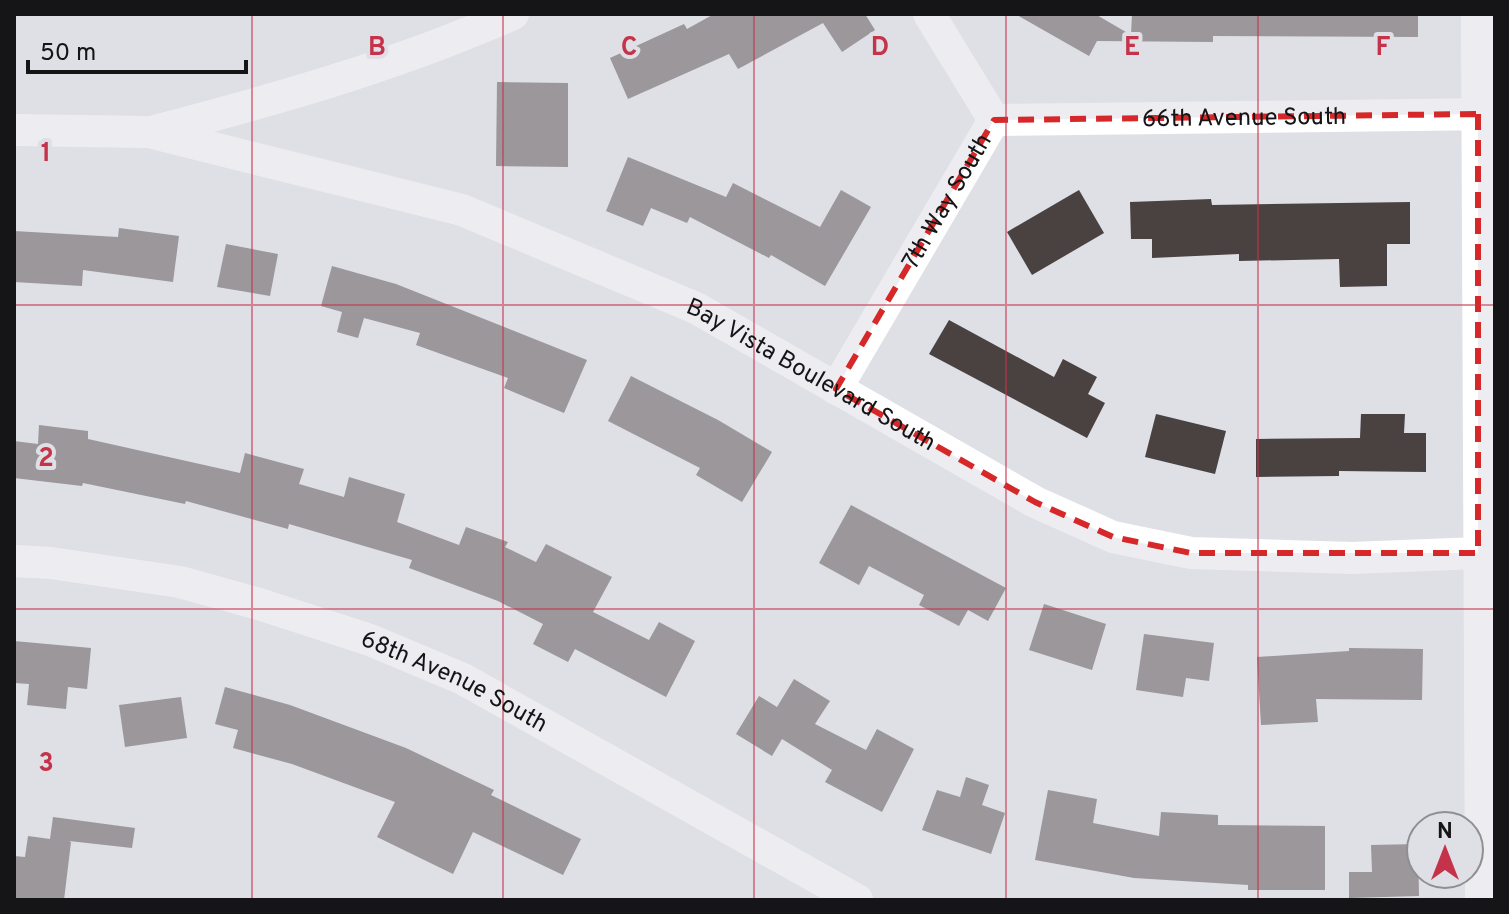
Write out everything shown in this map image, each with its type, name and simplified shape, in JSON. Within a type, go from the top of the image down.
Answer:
[{"type":"street","points":[[14,130],[149,132],[290,95],[454,40],[513,14]]},
{"type":"street","name":"7th Way South","points":[[836,389],[994,120],[929,14]]},
{"type":"street","points":[[1477,14],[1486,114],[1478,553],[1481,900]]},
{"type":"street","name":"66th Avenue South","points":[[994,120],[1486,114]]},
{"type":"street","name":"Bay Vista Boulevard South","points":[[149,132],[462,210],[696,308],[1035,502],[1113,537],[1191,553],[1352,558],[1478,553]]},
{"type":"street","name":"68th Avenue South","points":[[14,561],[51,563],[180,582],[370,640],[463,679],[857,900]]},
{"type":"highlighted area","points":[[1478,114],[1478,553],[1191,553],[1113,537],[1035,502],[836,389],[994,120]]},
{"type":"building","points":[[714,14],[865,14],[875,30],[842,52],[823,23],[738,69],[729,54],[628,99],[610,58],[684,24],[687,29]]},
{"type":"building","points":[[1015,14],[1095,14],[1131,35],[1132,14],[1418,14],[1418,37],[1213,36],[1213,42],[1097,41],[1089,56]]},
{"type":"building","points":[[497,82],[568,83],[568,167],[496,166]]},
{"type":"building","points":[[628,157],[726,197],[733,183],[820,227],[841,190],[871,207],[825,286],[771,255],[769,258],[690,217],[687,223],[651,208],[643,226],[606,211]]},
{"type":"building","points":[[1079,190],[1104,233],[1032,275],[1007,232]]},
{"type":"building","points":[[1211,199],[1212,205],[1410,202],[1410,244],[1387,244],[1387,286],[1340,287],[1339,259],[1239,261],[1239,254],[1152,258],[1152,239],[1131,239],[1130,202]]},
{"type":"building","points":[[119,228],[179,236],[173,282],[83,270],[82,286],[14,282],[14,231],[118,237]]},
{"type":"building","points":[[226,244],[278,254],[270,296],[217,287]]},
{"type":"building","points":[[332,266],[396,284],[587,360],[564,413],[504,388],[508,378],[416,345],[420,333],[364,318],[358,338],[337,332],[342,312],[321,306]]},
{"type":"building","points":[[949,320],[1054,377],[1063,359],[1097,377],[1088,394],[1105,403],[1087,438],[929,354]]},
{"type":"building","points":[[631,376],[718,420],[772,452],[742,502],[696,475],[700,468],[608,421]]},
{"type":"building","points":[[1156,414],[1226,431],[1215,474],[1145,457]]},
{"type":"building","points":[[1361,414],[1405,414],[1404,433],[1426,433],[1426,472],[1339,471],[1339,476],[1256,477],[1256,439],[1360,438]]},
{"type":"building","points":[[39,425],[88,431],[88,439],[240,473],[245,453],[304,469],[299,484],[344,497],[349,477],[405,494],[397,522],[459,545],[466,527],[508,542],[505,547],[536,562],[546,544],[612,577],[593,612],[649,640],[659,622],[695,641],[666,697],[575,649],[568,662],[533,644],[543,624],[498,601],[409,568],[412,560],[289,524],[288,529],[186,501],[185,504],[83,483],[82,486],[14,478],[14,441],[38,444]]},
{"type":"building","points":[[851,505],[1006,588],[988,621],[968,610],[959,626],[919,605],[924,595],[869,566],[859,585],[819,563]]},
{"type":"building","points":[[1044,604],[1106,624],[1092,670],[1029,650]]},
{"type":"building","points":[[1144,634],[1214,643],[1209,681],[1186,678],[1183,697],[1136,690]]},
{"type":"building","points":[[14,641],[91,648],[87,689],[68,687],[66,709],[27,705],[29,684],[14,683]]},
{"type":"building","points":[[1349,648],[1423,649],[1422,700],[1316,699],[1318,722],[1261,725],[1257,657],[1349,651]]},
{"type":"building","points":[[794,679],[830,701],[815,724],[866,750],[877,729],[914,749],[882,812],[825,782],[832,770],[782,739],[772,756],[736,734],[759,696],[777,707]]},
{"type":"building","points":[[225,687],[290,705],[406,748],[494,790],[491,795],[581,839],[563,875],[473,832],[453,874],[377,837],[395,802],[292,764],[233,748],[238,730],[215,724]]},
{"type":"building","points":[[181,697],[187,738],[125,747],[119,705]]},
{"type":"building","points":[[966,777],[989,785],[982,805],[1005,813],[991,854],[922,830],[937,790],[960,797]]},
{"type":"building","points":[[1048,790],[1097,799],[1093,823],[1159,836],[1161,812],[1218,815],[1218,825],[1325,826],[1325,890],[1248,890],[1248,885],[1134,878],[1035,860]]},
{"type":"building","points":[[53,817],[135,828],[132,848],[69,841],[64,900],[14,900],[14,856],[25,857],[28,836],[50,839]]},
{"type":"building","points":[[1405,844],[1405,890],[1419,890],[1419,896],[1349,898],[1349,872],[1372,872],[1371,845]]}]
